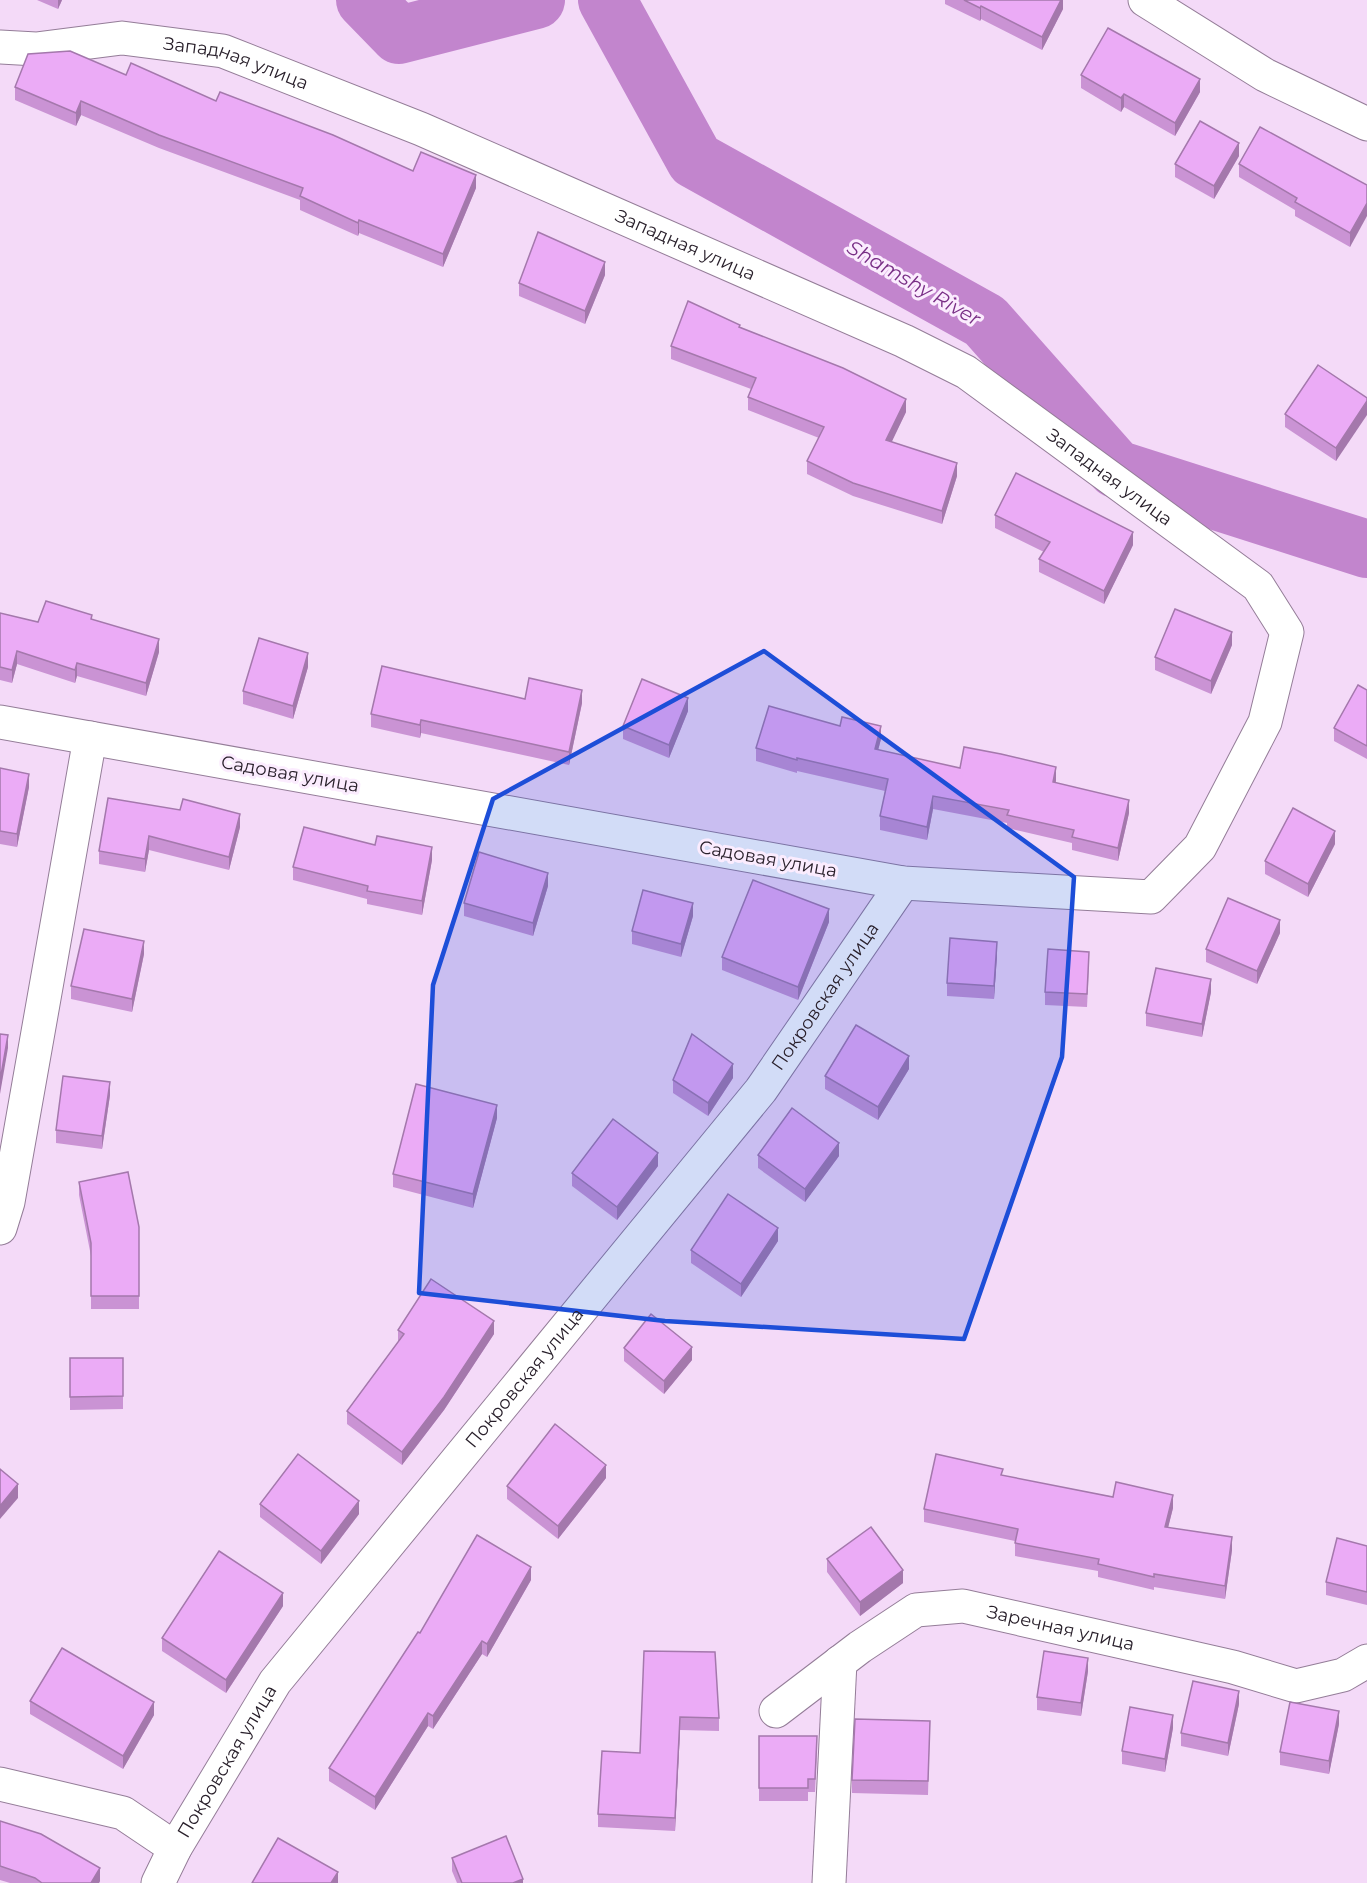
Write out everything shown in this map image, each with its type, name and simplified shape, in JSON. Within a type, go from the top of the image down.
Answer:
[{"type":"street","points":[[1145,0],[1265,75],[1367,124]]},
{"type":"street","name":"Западная улица","points":[[0,47],[36,49],[122,38],[223,51],[421,129],[904,341],[966,372],[1258,586],[1287,632]]},
{"type":"street","name":"Садовая улица","points":[[0,722],[903,883],[1151,897],[1200,847],[1260,732],[1265,722],[1287,632]]},
{"type":"street","points":[[0,1228],[8,1202],[90,738]]},
{"type":"street","name":"Покровская улица","points":[[158,1883],[175,1848],[275,1682],[761,1090],[903,883]]},
{"type":"street","name":"Заречная улица","points":[[776,1712],[840,1662],[916,1610],[963,1606],[1233,1667],[1296,1686],[1344,1675],[1367,1660]]},
{"type":"street","points":[[829,1883],[840,1662]]},
{"type":"street","points":[[0,1784],[123,1813],[175,1848]]},
{"type":"highlighted area","points":[[764,651],[1074,877],[1062,1057],[964,1339],[665,1321],[419,1293],[433,985],[493,799]]},
{"type":"building","points":[[964,0],[1061,0],[1042,37],[981,6],[980,8]]},
{"type":"building","points":[[1108,28],[1200,79],[1175,123],[1124,94],[1121,98],[1081,75]]},
{"type":"building","points":[[70,51],[126,75],[131,63],[216,101],[220,92],[333,135],[413,171],[421,152],[476,175],[443,254],[359,220],[358,223],[300,196],[303,188],[159,135],[81,101],[76,113],[15,87],[28,54]]},
{"type":"building","points":[[1200,121],[1239,143],[1214,186],[1175,164]]},
{"type":"building","points":[[1260,127],[1367,185],[1367,203],[1350,233],[1295,202],[1297,198],[1239,164]]},
{"type":"building","points":[[538,232],[605,262],[585,311],[519,283]]},
{"type":"building","points":[[688,301],[740,325],[739,327],[843,368],[906,399],[886,440],[957,463],[942,511],[853,483],[807,461],[824,427],[748,397],[756,378],[671,346]]},
{"type":"building","points":[[1318,365],[1367,398],[1336,448],[1285,414]]},
{"type":"building","points":[[1016,473],[1133,532],[1104,591],[1039,559],[1050,542],[995,515]]},
{"type":"building","points":[[46,601],[92,615],[91,619],[159,639],[146,683],[77,663],[75,670],[17,651],[12,670],[0,667],[0,613],[38,622]]},
{"type":"building","points":[[1175,609],[1232,632],[1211,681],[1155,657]]},
{"type":"building","points":[[259,638],[308,653],[293,706],[243,691]]},
{"type":"building","points":[[382,666],[525,699],[529,678],[582,690],[569,752],[421,720],[420,725],[371,714]]},
{"type":"building","points":[[642,679],[688,698],[669,745],[623,726]]},
{"type":"building","points":[[1358,685],[1367,690],[1367,746],[1334,728]]},
{"type":"building","points":[[769,706],[840,726],[842,717],[881,726],[875,749],[960,768],[964,747],[1056,767],[1053,782],[1129,800],[1118,848],[1072,837],[1074,830],[1007,815],[1009,810],[933,796],[927,827],[880,816],[888,779],[797,758],[797,760],[756,748]]},
{"type":"building","points":[[0,768],[29,774],[17,834],[0,831]]},
{"type":"building","points":[[108,798],[180,810],[183,799],[240,814],[229,857],[149,836],[145,859],[99,851]]},
{"type":"building","points":[[1293,808],[1335,831],[1308,884],[1265,861]]},
{"type":"building","points":[[304,827],[375,845],[377,836],[432,847],[422,901],[367,891],[368,886],[293,867]]},
{"type":"building","points":[[479,852],[548,873],[533,923],[464,903]]},
{"type":"building","points":[[753,880],[829,909],[798,987],[722,957]]},
{"type":"building","points":[[643,890],[693,903],[681,944],[632,931]]},
{"type":"building","points":[[1228,898],[1280,920],[1257,971],[1206,949]]},
{"type":"building","points":[[84,929],[144,941],[132,999],[71,986]]},
{"type":"building","points":[[950,938],[997,942],[994,986],[947,983]]},
{"type":"building","points":[[1048,949],[1089,952],[1087,994],[1045,992]]},
{"type":"building","points":[[1156,968],[1211,979],[1202,1024],[1146,1013]]},
{"type":"building","points":[[856,1025],[909,1056],[878,1107],[825,1076]]},
{"type":"building","points":[[0,1034],[8,1035],[0,1081]]},
{"type":"building","points":[[692,1034],[733,1064],[708,1103],[673,1080]]},
{"type":"building","points":[[63,1076],[110,1082],[102,1136],[56,1130]]},
{"type":"building","points":[[416,1084],[497,1105],[473,1194],[393,1174]]},
{"type":"building","points":[[792,1108],[839,1143],[805,1189],[758,1155]]},
{"type":"building","points":[[613,1119],[658,1153],[617,1207],[572,1173]]},
{"type":"building","points":[[128,1172],[139,1227],[139,1296],[91,1296],[91,1243],[79,1182]]},
{"type":"building","points":[[728,1194],[778,1228],[741,1284],[691,1250]]},
{"type":"building","points":[[431,1279],[494,1321],[444,1397],[402,1452],[347,1411],[404,1334],[398,1330]]},
{"type":"building","points":[[651,1314],[692,1347],[664,1381],[624,1348]]},
{"type":"building","points":[[70,1358],[123,1358],[123,1396],[70,1397]]},
{"type":"building","points":[[555,1424],[606,1465],[558,1526],[507,1486]]},
{"type":"building","points":[[298,1454],[359,1501],[321,1551],[260,1504]]},
{"type":"building","points":[[936,1454],[1003,1469],[1001,1475],[1113,1497],[1116,1482],[1173,1495],[1165,1527],[1232,1537],[1225,1586],[1154,1574],[1154,1577],[1098,1564],[1099,1559],[1015,1543],[1018,1529],[924,1509]]},
{"type":"building","points":[[0,1469],[18,1484],[0,1506]]},
{"type":"building","points":[[871,1527],[903,1570],[860,1602],[827,1559]]},
{"type":"building","points":[[477,1535],[531,1567],[487,1644],[482,1641],[433,1716],[428,1713],[375,1797],[329,1768],[418,1632],[420,1633]]},
{"type":"building","points":[[1337,1538],[1367,1546],[1367,1592],[1326,1582]]},
{"type":"building","points":[[219,1551],[283,1593],[226,1680],[162,1638]]},
{"type":"building","points":[[62,1648],[154,1702],[123,1756],[30,1701]]},
{"type":"building","points":[[644,1651],[715,1652],[719,1718],[680,1717],[675,1818],[598,1814],[602,1751],[640,1753]]},
{"type":"building","points":[[1044,1651],[1088,1658],[1081,1703],[1037,1697]]},
{"type":"building","points":[[1193,1681],[1239,1691],[1228,1743],[1181,1733]]},
{"type":"building","points":[[1290,1702],[1339,1711],[1329,1761],[1280,1752]]},
{"type":"building","points":[[1130,1707],[1173,1715],[1165,1759],[1122,1751]]},
{"type":"building","points":[[855,1719],[930,1721],[928,1781],[852,1780]]},
{"type":"building","points":[[759,1736],[817,1736],[815,1779],[808,1779],[808,1788],[759,1788]]},
{"type":"building","points":[[0,1821],[41,1834],[100,1868],[91,1883],[42,1883],[35,1878],[0,1866]]},
{"type":"building","points":[[506,1836],[523,1879],[513,1883],[462,1883],[452,1858]]},
{"type":"building","points":[[278,1838],[338,1872],[331,1883],[252,1883]]},
{"type":"waterway","name":"Shamshy River","points":[[365,0],[399,35],[536,0]]},
{"type":"waterway","name":"Shamshy River","points":[[607,0],[695,160],[985,321],[1116,469],[1367,549]]}]
